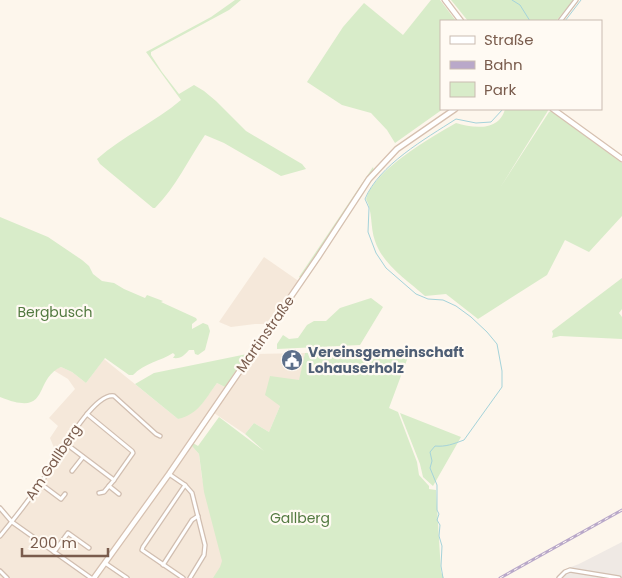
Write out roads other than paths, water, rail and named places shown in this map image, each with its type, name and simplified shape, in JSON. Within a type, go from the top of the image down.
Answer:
[{"type":"street","points":[[445,0],[460,20]]},
{"type":"street","points":[[561,20],[576,0]]},
{"type":"street","name":"Martinstraße","points":[[93,578],[169,474],[374,172],[397,149],[454,110]]},
{"type":"street","points":[[554,110],[622,159]]},
{"type":"street","name":"Am Gallberg","points":[[0,536],[40,484],[65,443],[88,414],[108,396],[112,395],[160,436]]},
{"type":"street","points":[[88,414],[133,453],[104,492],[99,493]]},
{"type":"street","points":[[65,443],[114,480]]},
{"type":"street","points":[[72,471],[83,457]]},
{"type":"street","points":[[169,474],[185,485],[192,493],[205,550],[202,560],[190,578]]},
{"type":"street","points":[[40,484],[60,501],[65,494]]},
{"type":"street","points":[[182,578],[142,550],[185,485]]},
{"type":"street","points":[[109,486],[119,494]]},
{"type":"street","points":[[0,508],[12,522],[93,578]]},
{"type":"street","points":[[163,565],[192,520],[198,516]]},
{"type":"street","points":[[54,552],[68,533],[89,548]]},
{"type":"street","points":[[105,563],[127,578]]},
{"type":"street","points":[[559,578],[570,570],[619,578]]},
{"type":"street","points":[[0,571],[7,578]]},
{"type":"waterway","points":[[512,0],[520,5],[529,20]]},
{"type":"waterway","points":[[566,20],[581,0]]},
{"type":"waterway","points":[[443,578],[441,566],[442,546],[439,536],[440,525],[437,520],[439,514],[437,510],[437,485],[430,468],[432,461],[430,452],[435,446],[446,446],[464,440],[502,387],[502,371],[497,344],[471,317],[456,306],[443,300],[428,299],[416,294],[386,268],[376,253],[368,232],[369,208],[365,199],[381,175],[392,164],[431,135],[456,119],[476,123],[491,122],[502,110]]},
{"type":"railway","points":[[500,578],[622,510]]},
{"type":"place","name":"Vereinsgemeinschaft Lohauserholz","points":[[292,360]]},
{"type":"park label","name":"Bergbusch","points":[[55,312]]},
{"type":"park label","name":"Gallberg","points":[[300,518]]}]
